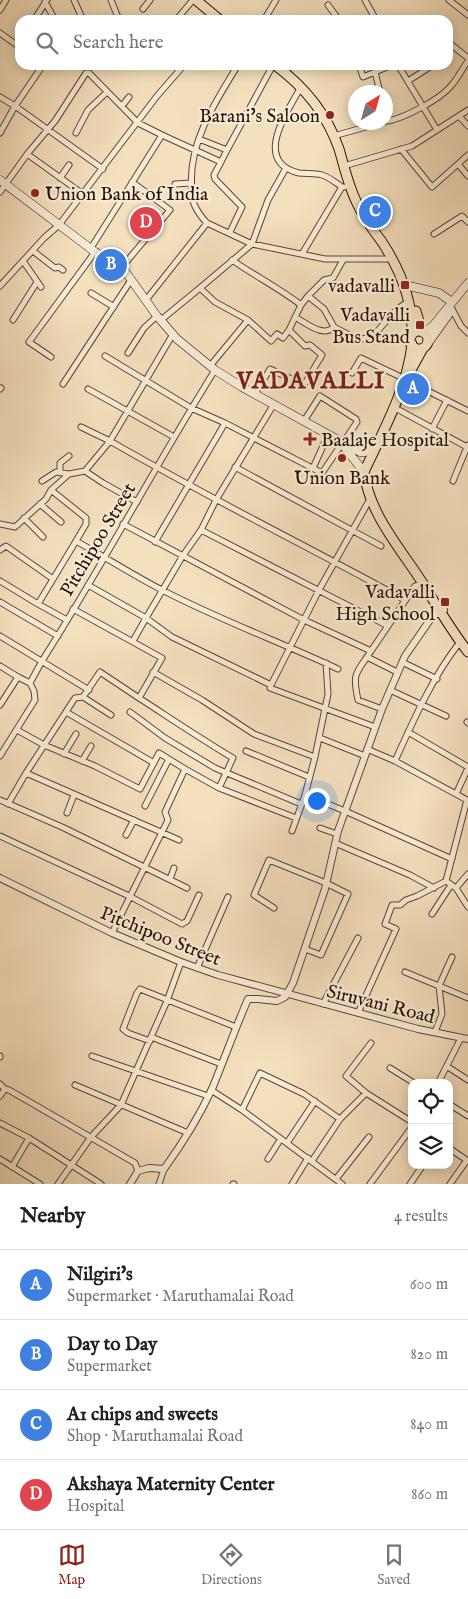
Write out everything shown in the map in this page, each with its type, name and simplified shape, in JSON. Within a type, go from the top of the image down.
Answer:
[{"type":"main road","points":[[194,0],[214,15]]},
{"type":"main road","points":[[203,0],[221,15]]},
{"type":"main road","points":[[280,70],[301,87],[327,122],[360,201],[394,256],[423,332],[427,336],[425,346]]},
{"type":"main road","points":[[288,70],[307,87],[329,118],[337,135],[346,165],[346,188],[392,259],[407,287],[412,340],[406,380],[397,409],[378,450],[368,464]]},
{"type":"main road","points":[[3,182],[93,250],[122,267],[173,334],[212,368],[342,444],[360,452],[365,452],[372,448],[378,441]]},
{"type":"main road","points":[[425,583],[394,540],[370,499],[368,464],[412,367],[468,283]]},
{"type":"main road","points":[[407,287],[439,293],[452,305]]},
{"type":"main road","points":[[425,346],[415,348],[412,340],[416,332],[423,332],[432,327],[468,290]]},
{"type":"main road","points":[[342,444],[348,451],[368,464]]},
{"type":"main road","points":[[368,464],[378,450]]},
{"type":"main road","points":[[360,452],[368,464],[376,501],[468,652]]},
{"type":"street","points":[[0,10],[6,0]]},
{"type":"street","points":[[74,0],[81,15]]},
{"type":"street","points":[[111,0],[117,15]]},
{"type":"street","points":[[143,9],[150,0]]},
{"type":"street","points":[[180,15],[194,0]]},
{"type":"street","points":[[267,15],[276,0]]},
{"type":"street","points":[[365,0],[373,15]]},
{"type":"street","points":[[449,0],[468,15]]},
{"type":"street","points":[[37,15],[46,1]]},
{"type":"street","points":[[46,1],[53,15]]},
{"type":"street","points":[[328,4],[336,15]]},
{"type":"street","points":[[0,34],[15,43]]},
{"type":"street","points":[[393,120],[400,119],[423,106],[450,88],[468,60],[453,47]]},
{"type":"street","points":[[0,133],[15,106],[40,70]]},
{"type":"street","points":[[0,192],[3,182],[48,129],[87,70],[138,123],[222,162]]},
{"type":"street","points":[[0,286],[59,225],[157,96],[180,70]]},
{"type":"street","points":[[235,70],[199,139],[192,161],[191,183],[193,203],[208,223],[252,244],[325,259],[392,259]]},
{"type":"street","points":[[230,232],[242,207],[214,176],[271,70]]},
{"type":"street","points":[[360,70],[363,77],[380,70]]},
{"type":"street","points":[[401,70],[437,130]]},
{"type":"street","points":[[408,82],[426,70]]},
{"type":"street","points":[[375,72],[378,85]]},
{"type":"street","points":[[301,87],[281,124],[274,149],[278,160],[286,168],[300,173],[322,175],[346,188],[302,254]]},
{"type":"street","points":[[76,133],[88,110],[107,92]]},
{"type":"street","points":[[0,97],[103,169]]},
{"type":"street","points":[[122,106],[129,97]]},
{"type":"street","points":[[346,165],[412,146],[468,110]]},
{"type":"street","points":[[459,116],[468,126]]},
{"type":"street","points":[[337,135],[356,130]]},
{"type":"street","points":[[51,357],[29,342],[93,250],[132,182],[162,135]]},
{"type":"street","points":[[199,139],[227,150]]},
{"type":"street","points":[[401,149],[432,187],[468,155]]},
{"type":"street","points":[[27,154],[84,194]]},
{"type":"street","points":[[458,164],[468,176]]},
{"type":"street","points":[[60,178],[69,165]]},
{"type":"street","points":[[128,353],[144,328],[200,288],[252,244],[268,200],[286,168]]},
{"type":"street","points":[[122,267],[170,210],[132,182]]},
{"type":"street","points":[[175,184],[191,183]]},
{"type":"street","points":[[434,234],[462,216],[468,222]]},
{"type":"street","points":[[146,300],[208,223]]},
{"type":"street","points":[[33,251],[55,268],[59,267],[63,270]]},
{"type":"street","points":[[232,260],[254,275],[281,289],[301,305]]},
{"type":"street","points":[[200,288],[215,302],[248,320],[271,341],[277,334],[283,338],[301,305],[324,280],[331,280],[333,278],[343,260]]},
{"type":"street","points":[[13,320],[39,284],[24,261]]},
{"type":"street","points":[[63,384],[131,280]]},
{"type":"street","points":[[91,293],[114,307]]},
{"type":"street","points":[[308,296],[324,309],[334,327],[353,337],[368,338],[374,335],[396,310],[409,301]]},
{"type":"street","points":[[452,305],[461,326],[468,332]]},
{"type":"street","points":[[295,317],[323,332],[330,331],[334,327]]},
{"type":"street","name":"Pitchipoo Street","points":[[30,683],[137,502],[212,368],[248,320]]},
{"type":"street","points":[[255,394],[270,369],[304,385],[322,355],[310,345],[305,346],[289,330]]},
{"type":"street","points":[[42,481],[56,472],[70,474],[86,471],[110,441],[173,334]]},
{"type":"street","points":[[105,356],[191,408],[225,423],[322,473],[357,422],[356,419],[320,396],[304,421]]},
{"type":"street","points":[[352,373],[361,358],[468,411]]},
{"type":"street","points":[[88,389],[174,437]]},
{"type":"street","points":[[432,429],[447,400]]},
{"type":"street","points":[[133,641],[182,557],[201,530],[235,467],[274,404]]},
{"type":"street","points":[[397,409],[432,429],[468,446],[453,481]]},
{"type":"street","points":[[155,542],[225,423]]},
{"type":"street","points":[[81,427],[405,600]]},
{"type":"street","points":[[313,468],[330,436]]},
{"type":"street","points":[[60,472],[60,463],[68,456]]},
{"type":"street","points":[[235,467],[381,546]]},
{"type":"street","points":[[86,471],[137,502]]},
{"type":"street","points":[[0,524],[15,526],[46,499],[51,490],[70,474]]},
{"type":"street","points":[[38,604],[86,524],[86,518],[51,490]]},
{"type":"street","points":[[271,685],[334,561],[370,499]]},
{"type":"street","points":[[40,504],[61,522]]},
{"type":"street","points":[[24,518],[43,537]]},
{"type":"street","points":[[123,524],[182,557],[304,620],[371,651]]},
{"type":"street","points":[[201,530],[388,626]]},
{"type":"street","points":[[76,541],[162,590],[235,624],[338,668]]},
{"type":"street","points":[[0,550],[6,546],[53,579]]},
{"type":"street","points":[[0,581],[67,620]]},
{"type":"street","points":[[382,708],[358,700],[355,684],[356,672],[415,586],[425,583]]},
{"type":"street","points":[[88,585],[146,618],[172,637],[271,685],[270,688],[375,727]]},
{"type":"street","points":[[0,602],[58,636]]},
{"type":"street","points":[[73,609],[162,658],[139,698]]},
{"type":"street","points":[[159,1184],[164,1169],[188,1133],[210,1093],[248,1000],[258,998],[277,1001],[288,994],[294,983],[326,883],[337,834],[382,708],[402,662],[432,617],[442,611]]},
{"type":"street","points":[[0,636],[89,690]]},
{"type":"street","points":[[395,761],[408,732],[437,679],[464,644]]},
{"type":"street","points":[[367,657],[397,672]]},
{"type":"street","points":[[402,662],[437,679]]},
{"type":"street","points":[[292,831],[305,795],[320,738],[328,694],[326,663]]},
{"type":"street","points":[[0,666],[30,683],[35,700],[0,756]]},
{"type":"street","points":[[83,697],[100,672],[173,719],[192,734],[233,758],[225,772],[220,788]]},
{"type":"street","points":[[153,672],[202,700],[254,734],[315,757]]},
{"type":"street","points":[[0,705],[18,677]]},
{"type":"street","points":[[390,690],[446,716]]},
{"type":"street","points":[[8,804],[75,698],[83,697],[111,715]]},
{"type":"street","points":[[66,712],[154,763]]},
{"type":"street","points":[[130,712],[165,738],[215,768],[301,804]]},
{"type":"street","points":[[17,730],[44,745],[140,789],[159,753],[220,788],[296,818]]},
{"type":"street","points":[[408,732],[468,767],[456,794]]},
{"type":"street","points":[[64,754],[76,734]]},
{"type":"street","points":[[320,738],[395,761],[467,800],[446,881],[406,900],[400,905],[392,904],[385,924],[396,928],[358,1012]]},
{"type":"street","points":[[82,761],[91,746]]},
{"type":"street","points":[[246,751],[309,778]]},
{"type":"street","points":[[145,806],[169,759]]},
{"type":"street","points":[[112,933],[168,820],[165,812],[185,769]]},
{"type":"street","points":[[26,773],[179,840]]},
{"type":"street","points":[[67,813],[74,795]]},
{"type":"street","points":[[305,795],[452,859]]},
{"type":"street","points":[[0,800],[62,827],[187,888]]},
{"type":"street","points":[[126,835],[134,820]]},
{"type":"street","points":[[320,828],[337,834]]},
{"type":"street","points":[[0,836],[129,896],[182,924],[187,921],[199,895]]},
{"type":"street","points":[[335,843],[410,875],[434,888]]},
{"type":"street","points":[[274,908],[254,895],[269,860],[348,894],[321,954],[306,949]]},
{"type":"street","points":[[170,879],[174,868]]},
{"type":"street","points":[[432,914],[454,886],[468,874]]},
{"type":"street","name":"Pitchipoo Street","points":[[0,878],[112,933],[181,962],[218,975],[288,994]]},
{"type":"street","points":[[446,881],[454,886],[468,907]]},
{"type":"street","points":[[198,968],[228,897]]},
{"type":"street","points":[[323,1004],[358,938]]},
{"type":"street","points":[[435,1032],[442,1014],[439,986],[452,957]]},
{"type":"street","points":[[58,1184],[90,1137],[121,1104],[168,1001],[181,962]]},
{"type":"street","points":[[405,972],[468,997]]},
{"type":"street","points":[[221,1064],[151,1039],[128,1033],[123,1029],[137,993],[140,990],[236,1027]]},
{"type":"street","name":"Siruvani Road","points":[[288,994],[418,1029],[465,1038]]},
{"type":"street","points":[[440,1079],[465,1038]]},
{"type":"street","points":[[371,1043],[346,1076],[366,1093],[408,1119]]},
{"type":"street","points":[[92,1056],[137,1072],[210,1093],[242,1110],[280,1140],[287,1143],[342,1184]]},
{"type":"street","points":[[448,1067],[468,1080]]},
{"type":"street","points":[[390,1068],[408,1079]]},
{"type":"street","points":[[242,1110],[260,1073],[304,1094],[340,1119]]},
{"type":"street","points":[[0,1084],[4,1089],[9,1090],[135,1163],[138,1171]]},
{"type":"street","points":[[75,1085],[188,1133]]},
{"type":"street","points":[[0,1096],[4,1089]]},
{"type":"street","points":[[292,1184],[340,1119],[366,1093]]},
{"type":"street","points":[[287,1143],[315,1101]]},
{"type":"street","points":[[453,1107],[468,1116]]},
{"type":"street","points":[[0,1123],[29,1138],[97,1183]]},
{"type":"street","points":[[370,1184],[408,1132]]},
{"type":"street","points":[[336,1179],[369,1137]]},
{"type":"street","points":[[12,1167],[29,1138]]},
{"type":"street","points":[[268,1159],[280,1140]]},
{"type":"street","points":[[450,1184],[467,1160],[453,1151]]},
{"type":"street","points":[[0,1159],[40,1184]]},
{"type":"street","points":[[130,1184],[138,1171],[148,1168],[164,1169]]},
{"type":"street","points":[[410,1184],[420,1169]]},
{"type":"street","points":[[25,1184],[29,1177]]},
{"type":"place","name":"Barani's Saloon","points":[[330,115]]},
{"type":"place","name":"Union Bank of India","points":[[35,193]]},
{"type":"place","name":"A1 chips and sweets","points":[[375,212]]},
{"type":"place","name":"Akshaya Maternity Center","points":[[146,223]]},
{"type":"place","name":"Day to Day","points":[[111,265]]},
{"type":"place","name":"vadavalli","points":[[405,285]]},
{"type":"place","name":"Vadavalli Bus Stand","points":[[420,325]]},
{"type":"place","name":"Nilgiri's","points":[[413,389]]},
{"type":"place","name":"Baalaje Hospital","points":[[310,439]]},
{"type":"place","name":"Union Bank","points":[[342,458]]},
{"type":"place","name":"Vadavalli High School","points":[[445,602]]},
{"type":"district","name":"VADAVALLI","points":[[311,380]]}]
